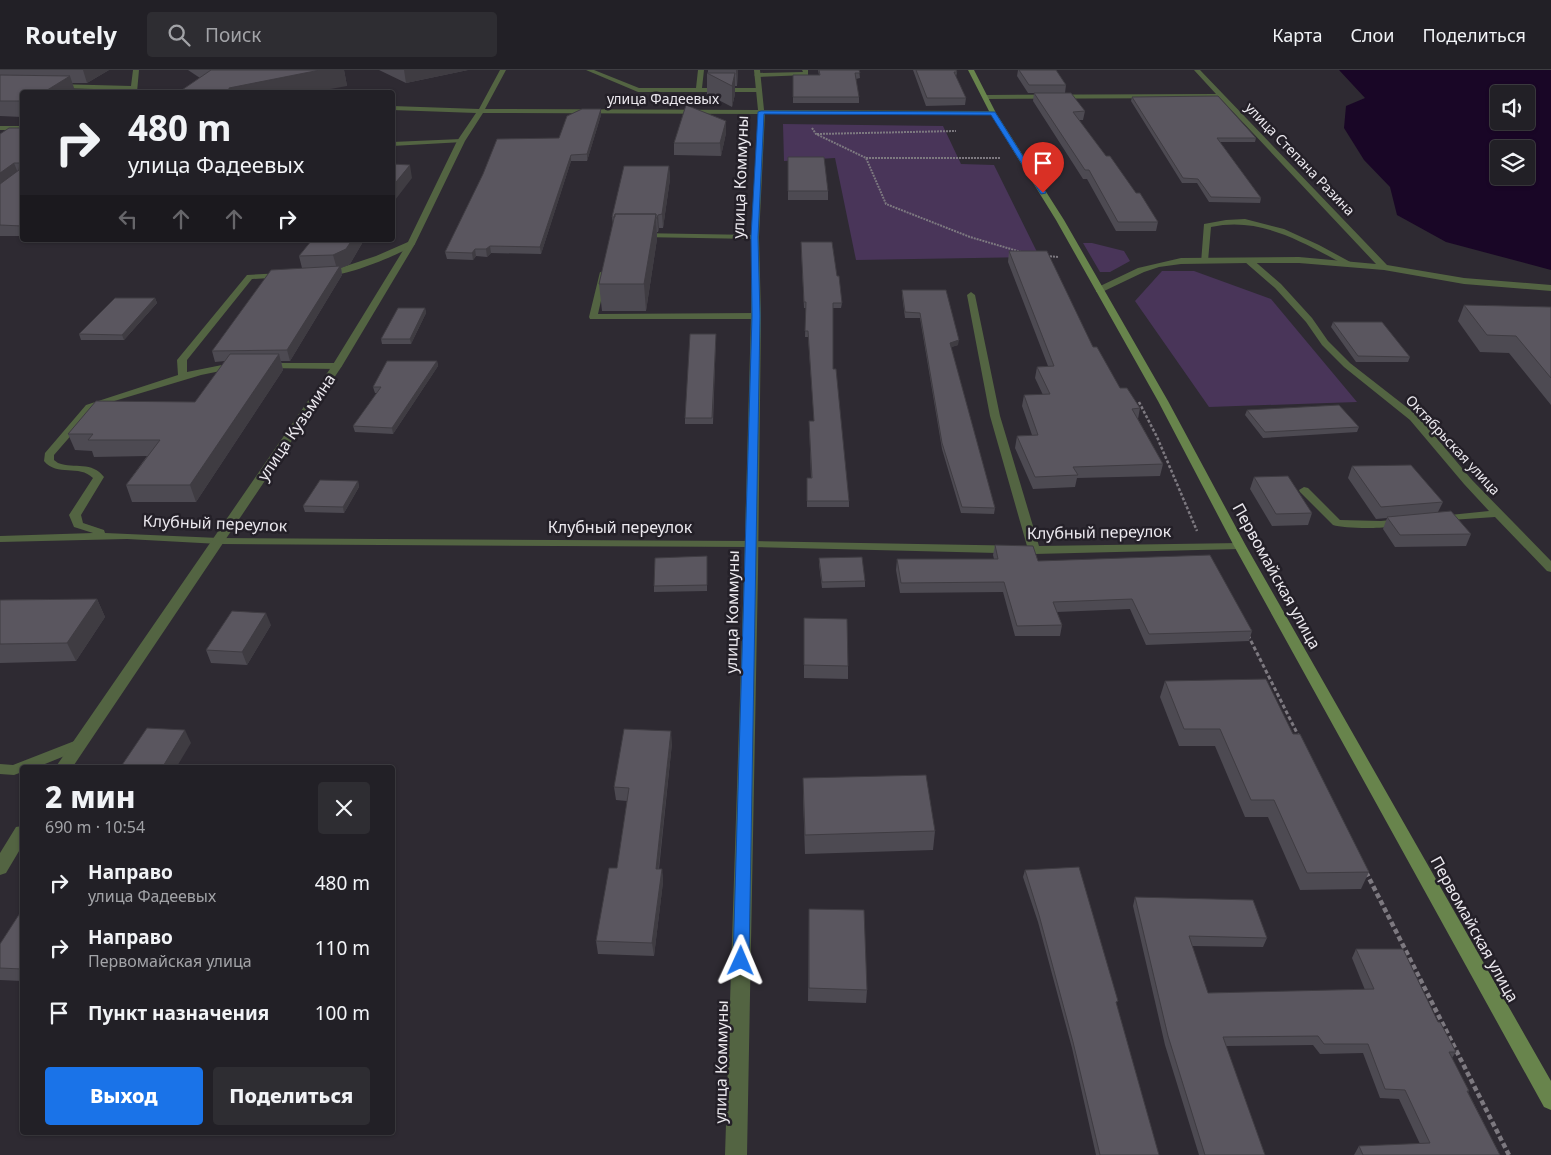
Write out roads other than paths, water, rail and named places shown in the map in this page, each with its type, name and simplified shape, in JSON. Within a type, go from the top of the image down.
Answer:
[{"type":"main road","name":"Первомайская улица","points":[[971,70],[993,113],[1060,220],[1163,401],[1240,546],[1551,1100]]},
{"type":"street","points":[[49,86],[133,90],[136,70]]},
{"type":"street","name":"улица Кузьмина","points":[[65,765],[337,366],[411,244],[461,141],[481,111],[503,70]]},
{"type":"street","name":"улица Степана Разина","points":[[1197,70],[1384,267]]},
{"type":"street","name":"улица Коммуны","points":[[736,1155],[756,316],[755,237],[761,112],[757,73]]},
{"type":"street","points":[[986,97],[1222,96]]},
{"type":"street","name":"улица Фадеевых","points":[[395,108],[682,114],[761,112],[993,113]]},
{"type":"street","points":[[1099,290],[1141,270],[1158,265],[1248,260],[1299,260],[1384,267],[1464,282],[1551,288]]},
{"type":"street","points":[[0,868],[20,835]]},
{"type":"lane","points":[[589,70],[638,90],[759,90]]},
{"type":"lane","points":[[698,90],[701,70]]},
{"type":"lane","points":[[757,73],[806,74],[805,70]]},
{"type":"lane","points":[[0,128],[20,128]]},
{"type":"lane","points":[[395,144],[461,141]]},
{"type":"lane","points":[[1204,261],[1207,226],[1218,222],[1245,222],[1283,230],[1350,264]]},
{"type":"lane","points":[[632,235],[755,237]]},
{"type":"lane","points":[[318,274],[338,273],[411,244]]},
{"type":"lane","name":"Октябрьская улица","points":[[1248,260],[1278,286],[1309,320],[1325,343],[1347,365],[1414,418],[1468,482],[1551,568]]},
{"type":"lane","points":[[606,262],[593,316],[756,316]]},
{"type":"lane","points":[[183,377],[182,360],[250,277],[289,275]]},
{"type":"lane","points":[[971,295],[995,416],[1034,550]]},
{"type":"lane","points":[[127,536],[90,530],[78,525],[75,515],[99,477],[88,468],[60,468],[54,466],[49,461],[49,455],[90,407],[98,402],[183,377],[246,366],[337,366]]},
{"type":"lane","points":[[1304,490],[1336,523],[1381,524],[1410,521]]},
{"type":"lane","points":[[1430,520],[1498,513]]},
{"type":"lane","name":"Клубный переулок","points":[[0,539],[127,536],[219,541],[750,544],[1034,550],[1240,546]]},
{"type":"lane","points":[[27,765],[77,745]]},
{"type":"lane","points":[[0,769],[14,770],[20,768]]}]
